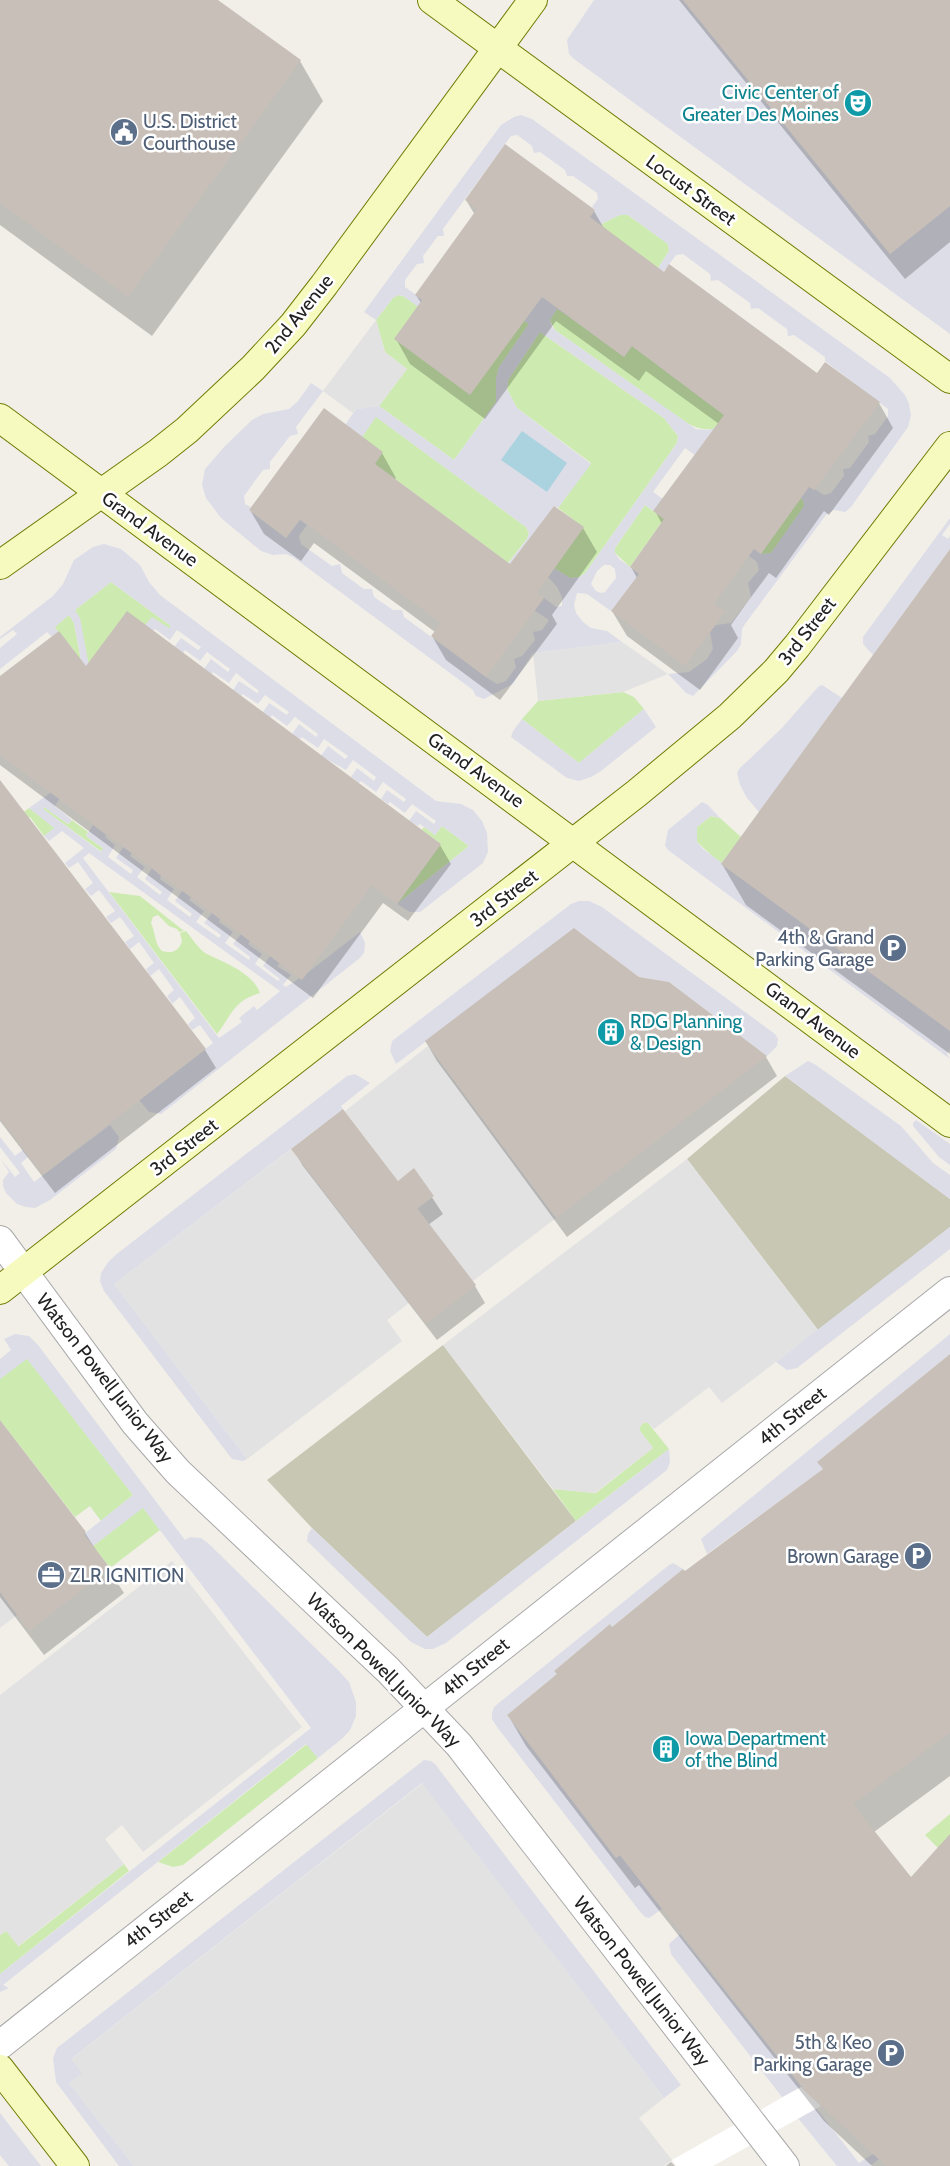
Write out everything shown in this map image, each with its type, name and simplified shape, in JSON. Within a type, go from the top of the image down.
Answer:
[{"type":"main road","name":"Locust Street","points":[[432,0],[950,379]]},
{"type":"main road","name":"2nd Avenue","points":[[0,565],[158,453],[187,430],[254,368],[293,325],[532,0]]},
{"type":"main road","name":"Grand Avenue","points":[[0,418],[575,842],[950,1123]]},
{"type":"main road","name":"3rd Street","points":[[0,1290],[575,842],[730,716],[776,671],[950,446]]},
{"type":"main road","points":[[0,2069],[75,2166]]},
{"type":"street","name":"Watson Powell Junior Way","points":[[0,1240],[152,1444],[185,1479],[425,1707],[459,1745],[785,2166]]},
{"type":"street","name":"4th Street","points":[[0,2044],[950,1291]]},
{"type":"shaded area","points":[[594,0],[683,0],[890,254],[950,206],[950,334],[574,59],[569,54],[567,40]]},
{"type":"shaded area","points":[[521,115],[532,119],[890,378],[905,395],[909,404],[911,415],[908,427],[851,507],[845,512],[834,510],[826,515],[745,624],[742,629],[741,644],[737,651],[693,696],[686,693],[668,674],[689,672],[707,659],[713,649],[710,632],[716,625],[731,623],[751,597],[748,583],[759,570],[757,562],[749,556],[754,548],[761,554],[771,553],[804,506],[803,500],[784,485],[725,477],[685,448],[653,492],[663,499],[654,511],[645,505],[615,548],[615,553],[619,559],[644,577],[635,580],[611,611],[587,594],[577,593],[574,605],[576,613],[583,622],[591,628],[607,631],[622,642],[533,653],[513,684],[484,699],[476,696],[473,690],[293,557],[286,554],[273,555],[261,551],[221,518],[206,498],[202,485],[205,469],[224,447],[252,420],[263,414],[289,409],[298,401],[311,383],[323,391],[296,427],[298,434],[290,436],[270,462],[270,469],[263,470],[244,496],[245,504],[251,507],[249,510],[286,538],[300,520],[307,525],[299,536],[301,544],[332,566],[340,564],[342,573],[364,589],[372,589],[374,597],[393,610],[402,610],[404,617],[486,677],[497,684],[506,681],[516,667],[514,659],[522,656],[535,640],[533,632],[542,630],[549,620],[534,610],[544,598],[556,607],[562,606],[562,597],[557,587],[548,577],[499,575],[527,539],[529,533],[526,527],[376,417],[362,437],[345,425],[356,409],[379,406],[454,460],[496,402],[496,379],[499,367],[529,324],[513,313],[572,243],[595,210],[592,207],[598,199],[597,193],[573,176],[567,176],[565,170],[540,152],[534,153],[532,146],[517,135],[511,136],[443,229],[444,236],[438,236],[423,256],[424,263],[417,264],[405,280],[405,287],[429,304],[424,311],[403,296],[398,295],[393,298],[376,320],[364,312],[501,125]],"holes":[[[620,215],[628,215],[668,244],[669,251],[658,268],[659,278],[676,255],[683,254],[710,274],[711,281],[718,280],[750,303],[751,309],[758,308],[787,329],[788,336],[794,335],[825,357],[825,361],[888,409],[888,416],[875,434],[868,436],[869,442],[850,468],[843,469],[844,476],[831,493],[824,495],[814,490],[781,466],[736,424],[707,430],[696,429],[555,330],[551,325],[550,320],[557,309],[568,316],[583,251],[603,223]],[[540,332],[664,418],[678,436],[677,443],[586,572],[580,577],[570,578],[549,565],[539,527],[554,506],[558,508],[591,464],[517,408],[507,389],[508,380]],[[604,565],[610,565],[615,569],[616,578],[605,592],[596,591],[591,584],[597,571]]]},
{"type":"shaded area","points":[[376,320],[385,352],[407,369],[379,406],[356,409],[353,413],[323,391]]},
{"type":"shaded area","points":[[950,518],[950,524],[942,535],[948,539],[950,536],[950,549],[873,655],[863,644],[863,637]]},
{"type":"shaded area","points":[[104,544],[121,549],[140,565],[149,582],[160,595],[436,801],[461,804],[473,810],[482,821],[487,833],[488,852],[483,863],[420,912],[410,912],[397,904],[469,846],[442,826],[435,835],[420,824],[418,826],[409,821],[416,811],[434,824],[436,821],[412,804],[405,813],[390,802],[388,804],[381,799],[387,790],[404,802],[406,799],[383,782],[376,792],[361,781],[359,783],[351,777],[357,768],[374,781],[376,777],[353,760],[346,770],[321,756],[328,746],[345,759],[348,756],[324,739],[318,748],[302,737],[300,739],[296,737],[292,734],[299,724],[316,737],[318,734],[295,717],[287,726],[272,715],[270,718],[263,712],[269,703],[287,715],[289,712],[265,695],[258,704],[243,694],[241,696],[233,690],[239,681],[257,693],[259,691],[236,673],[229,683],[213,672],[212,674],[204,669],[211,659],[228,672],[230,669],[207,652],[200,661],[185,650],[183,653],[174,647],[181,638],[198,650],[201,647],[177,630],[170,640],[155,629],[153,631],[145,625],[152,617],[169,628],[171,626],[111,582],[75,610],[80,618],[94,692],[88,697],[74,623],[69,615],[55,627],[58,632],[52,637],[47,632],[0,669],[0,648],[17,634],[13,630],[0,639],[0,637],[53,596],[63,584],[74,560],[93,547]]},
{"type":"shaded area","points":[[622,642],[668,674],[623,692],[538,701],[533,653]]},
{"type":"shaded area","points":[[822,685],[842,698],[759,812],[747,798],[740,785],[737,773]]},
{"type":"shaded area","points":[[644,709],[656,727],[601,771],[579,781],[567,778],[511,737],[522,719],[579,763]]},
{"type":"shaded area","points":[[60,786],[62,795],[55,806],[72,820],[68,824],[44,807],[43,809],[101,852],[103,848],[86,836],[93,825],[115,845],[108,857],[131,874],[133,870],[116,858],[123,847],[132,853],[130,856],[145,867],[137,877],[160,895],[162,892],[145,879],[152,868],[161,876],[160,879],[174,889],[167,900],[190,917],[192,914],[175,901],[182,891],[187,894],[191,897],[189,900],[204,911],[196,922],[219,938],[221,935],[204,923],[212,913],[220,919],[219,922],[233,932],[225,943],[249,960],[250,957],[233,944],[241,934],[250,941],[248,944],[262,954],[255,964],[278,981],[280,979],[263,966],[270,956],[280,963],[277,966],[291,975],[283,985],[286,987],[360,932],[365,943],[364,953],[161,1114],[149,1112],[139,1100],[213,1043],[200,1025],[192,1030],[188,1024],[195,1018],[180,997],[172,1004],[167,996],[174,990],[159,969],[150,976],[146,969],[154,963],[139,942],[130,949],[125,942],[134,936],[120,917],[111,923],[106,917],[115,911],[99,890],[91,896],[85,889],[93,883],[78,862],[69,868],[65,863],[84,848],[62,831],[49,841],[44,836],[54,828],[29,808]],"holes":[[[89,853],[280,991],[257,1010],[254,1006],[239,1018],[242,1022],[219,1038],[83,858]]]},
{"type":"shaded area","points":[[702,802],[708,805],[720,818],[711,816],[697,827],[697,842],[703,849],[950,1031],[950,1049],[947,1054],[950,1059],[668,850],[665,845],[668,830]]},
{"type":"shaded area","points":[[579,901],[589,901],[602,907],[775,1034],[778,1039],[777,1046],[767,1056],[669,982],[639,977],[581,933],[573,931],[396,1064],[390,1051],[392,1041],[571,904]]},
{"type":"shaded area","points":[[428,1046],[556,1218],[473,1281],[417,1209],[434,1196],[414,1169],[398,1181],[345,1111]]},
{"type":"shaded area","points":[[808,1061],[901,1126],[933,1163],[950,1175],[950,1199],[785,1076]]},
{"type":"shaded area","points":[[355,1074],[370,1083],[341,1106],[343,1109],[114,1284],[247,1459],[243,1461],[232,1459],[104,1291],[100,1281],[101,1273],[109,1261],[118,1253],[347,1076]]},
{"type":"shaded area","points":[[785,1076],[950,1199],[950,1227],[818,1330],[687,1159]]},
{"type":"shaded area","points":[[916,1120],[950,1144],[950,1165],[939,1157],[913,1126]]},
{"type":"shaded area","points":[[110,1125],[119,1137],[116,1149],[50,1200],[35,1208],[26,1207],[17,1204],[6,1193],[3,1180],[9,1172],[0,1158],[15,1177],[20,1173],[0,1147],[0,1137],[15,1156],[23,1150],[28,1157],[21,1163],[34,1182]]},
{"type":"shaded area","points":[[291,1149],[409,1303],[387,1320],[402,1341],[247,1459],[114,1284]]},
{"type":"shaded area","points":[[687,1159],[818,1330],[722,1403],[709,1387],[654,1429],[648,1423],[643,1423],[640,1431],[653,1448],[595,1493],[553,1489],[443,1345]]},
{"type":"shaded area","points":[[950,1227],[950,1249],[797,1368],[787,1370],[776,1362]]},
{"type":"shaded area","points":[[15,1334],[29,1336],[38,1345],[185,1540],[190,1537],[201,1538],[209,1544],[349,1682],[356,1702],[356,1716],[350,1730],[344,1737],[318,1758],[306,1744],[3,1985],[9,1988],[0,1992],[0,1974],[311,1728],[143,1508],[93,1546],[84,1534],[133,1495],[27,1359],[0,1379],[0,1359],[11,1350],[4,1339]]},
{"type":"shaded area","points":[[950,1334],[950,1354],[818,1461],[823,1469],[707,1554],[701,1539]]},
{"type":"shaded area","points":[[443,1345],[576,1521],[427,1637],[312,1528],[267,1480]]},
{"type":"shaded area","points":[[669,1449],[670,1462],[667,1470],[446,1643],[433,1649],[425,1649],[411,1642],[307,1541],[308,1534],[312,1528],[427,1637]]},
{"type":"shaded area","points":[[172,1561],[302,1727],[143,1852],[122,1825],[105,1839],[124,1864],[18,1946],[6,1931],[0,1935],[0,1695]]},
{"type":"shaded area","points":[[673,1563],[683,1569],[612,1627],[610,1624],[554,1671],[557,1674],[507,1715],[616,1858],[620,1855],[662,1909],[649,1918],[641,1913],[497,1727],[492,1719],[492,1713],[494,1707],[500,1702]]},
{"type":"shaded area","points":[[0,1592],[17,1615],[0,1628]]},
{"type":"shaded area","points":[[424,1760],[435,1764],[681,2085],[664,2098],[422,1783],[71,2059],[82,2073],[69,2083],[134,2166],[119,2166],[56,2082],[53,2058],[57,2048]]},
{"type":"shaded area","points":[[423,1783],[664,2098],[639,2118],[672,2160],[664,2166],[134,2166],[69,2083],[81,2073],[70,2060]]},
{"type":"shaded area","points":[[680,1934],[787,2069],[806,2081],[801,2087],[782,2097],[671,1954],[669,1944]]},
{"type":"shaded area","points":[[816,2108],[859,2163],[873,2154],[879,2159],[870,2166],[837,2166],[798,2118]]},
{"type":"shaded area","points":[[0,2113],[41,2166],[9,2166],[0,2155]]},
{"type":"green space","points":[[620,215],[628,215],[668,244],[669,251],[658,268],[583,251],[603,223]]},
{"type":"green space","points":[[398,295],[403,296],[418,306],[513,313],[529,324],[499,367],[496,379],[496,402],[454,460],[379,406],[407,369],[385,352],[376,320],[393,298]]},
{"type":"green space","points":[[557,308],[624,357],[632,346],[736,424],[715,429],[703,429],[684,421],[555,330],[550,320]]},
{"type":"green space","points":[[540,332],[664,418],[678,436],[677,443],[586,572],[580,577],[570,578],[549,565],[583,527],[558,508],[591,463],[517,408],[507,389],[508,380]]},
{"type":"green space","points":[[375,416],[526,527],[529,533],[527,539],[508,563],[375,464],[362,437]]},
{"type":"green space","points":[[784,485],[803,500],[805,506],[771,553],[761,554]]},
{"type":"green space","points":[[645,505],[664,519],[630,567],[615,553],[615,548]]},
{"type":"green space","points":[[111,582],[171,626],[170,629],[145,625],[127,612],[101,647],[94,693],[75,610]]},
{"type":"green space","points":[[69,615],[74,623],[88,697],[68,655],[74,650],[54,627]]},
{"type":"green space","points":[[623,692],[634,697],[644,709],[579,763],[522,719],[538,701]]},
{"type":"green space","points":[[44,807],[68,824],[72,820],[88,832],[86,836],[104,849],[102,852],[43,809]]},
{"type":"green space","points":[[29,808],[55,828],[44,836],[30,817],[0,840],[0,830]]},
{"type":"green space","points":[[711,816],[720,818],[741,837],[721,864],[697,842],[697,827]]},
{"type":"green space","points":[[442,826],[469,846],[397,904],[441,844],[422,830],[424,827],[435,835]]},
{"type":"green space","points":[[109,892],[140,896],[184,931],[179,932],[177,929],[169,926],[158,915],[153,917],[151,923],[158,945],[162,951],[172,952],[177,949],[182,941],[180,933],[186,931],[204,952],[245,974],[260,993],[238,1004],[217,1034]]},
{"type":"green space","points":[[27,1358],[133,1495],[101,1521],[90,1506],[75,1517],[0,1420],[0,1379]]},
{"type":"green space","points":[[643,1423],[648,1423],[669,1449],[576,1521],[553,1489],[596,1493],[653,1448],[640,1431]]},
{"type":"green space","points":[[143,1507],[160,1530],[110,1568],[93,1546]]},
{"type":"green space","points":[[307,1744],[318,1758],[183,1865],[173,1867],[158,1862]]},
{"type":"green space","points":[[950,1814],[950,1838],[938,1848],[925,1835]]},
{"type":"green space","points":[[124,1864],[129,1871],[0,1974],[0,1935],[6,1931],[19,1946]]},
{"type":"water","points":[[522,431],[567,463],[547,492],[501,460]]},
{"type":"pier","points":[[801,2087],[821,2106],[713,2166],[676,2166],[672,2160]]},
{"type":"building","name":"U.S. District Courthouse","points":[[0,0],[218,0],[301,60],[128,297],[0,203]]},
{"type":"building","name":"Civic Center of Greater Des Moines","points":[[683,0],[950,0],[950,206],[890,254]]},
{"type":"building","points":[[505,144],[595,210],[590,217],[664,272],[669,264],[817,373],[825,362],[880,402],[814,490],[809,487],[761,554],[754,549],[714,604],[725,612],[685,666],[611,611],[639,574],[630,567],[664,519],[653,511],[724,415],[632,346],[624,357],[542,297],[470,395],[394,339],[422,300],[415,295],[477,209],[465,200]]},
{"type":"building","points":[[324,408],[383,452],[375,464],[510,564],[554,506],[584,527],[537,593],[544,598],[486,677],[431,636],[441,623],[300,519],[286,538],[249,510]]},
{"type":"building","name":"4th & Grand Parking Garage","points":[[950,549],[950,1031],[721,864]]},
{"type":"building","points":[[127,611],[441,844],[397,904],[372,885],[302,980],[0,755],[0,676],[59,631],[86,666]]},
{"type":"building","points":[[0,780],[206,1049],[43,1175],[0,1118]]},
{"type":"building","name":"RDG Planning & Design","points":[[574,928],[639,977],[669,982],[767,1056],[556,1218],[425,1041]]},
{"type":"building","points":[[343,1109],[398,1181],[414,1168],[434,1196],[417,1208],[476,1285],[426,1324],[291,1149]]},
{"type":"building","points":[[950,1354],[950,1733],[853,1804],[911,1877],[950,1834],[950,2166],[886,2166],[804,2090],[620,1855],[616,1858],[507,1715],[557,1674],[554,1671],[610,1624],[612,1627],[683,1569],[685,1571],[823,1469],[817,1462]]},
{"type":"building","points":[[0,1420],[86,1532],[84,1534],[110,1568],[29,1631],[0,1592]]},
{"type":"place","name":"Civic Center of Greater Des Moines","points":[[858,103]]},
{"type":"place","name":"U.S. District Courthouse","points":[[124,132]]},
{"type":"place","name":"4th & Grand Parking Garage","points":[[893,948]]},
{"type":"place","name":"RDG Planning & Design","points":[[611,1032]]},
{"type":"place","name":"Brown Garage","points":[[918,1556]]},
{"type":"place","name":"ZLR IGNITION","points":[[51,1575]]},
{"type":"place","name":"Iowa Department of the Blind","points":[[666,1749]]},
{"type":"place","name":"5th & Keo Parking Garage","points":[[891,2053]]}]
